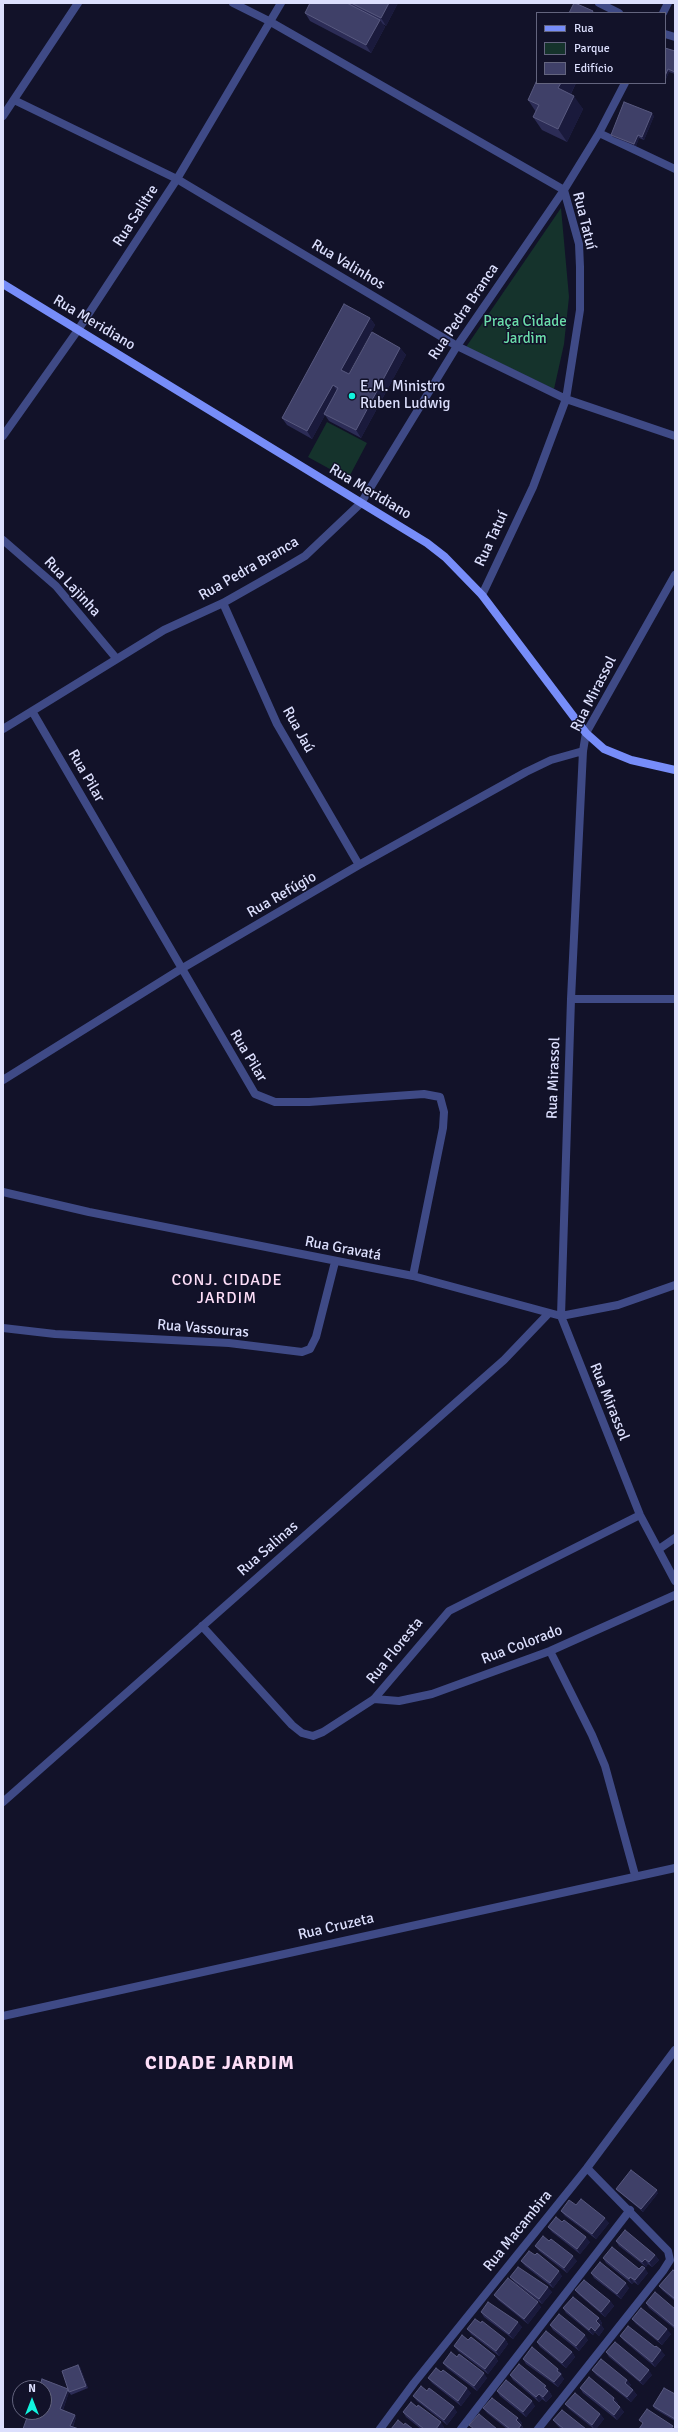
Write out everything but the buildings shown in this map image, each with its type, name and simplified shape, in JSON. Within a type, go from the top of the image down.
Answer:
[{"type":"street","points":[[3,116],[78,3]]},
{"type":"street","name":"Rua Tatuí","points":[[233,3],[270,21],[564,190],[579,244],[580,267],[580,310],[566,399],[533,487],[482,595]]},
{"type":"street","name":"Rua Salitre","points":[[3,436],[78,330],[177,179],[281,3]]},
{"type":"street","points":[[599,3],[617,12]]},
{"type":"street","points":[[664,12],[668,3]]},
{"type":"street","name":"Rua Pedra Branca","points":[[3,728],[164,630],[222,603],[304,556],[361,503],[457,346],[564,190],[599,133],[624,84]]},
{"type":"street","name":"Rua Valinhos","points":[[14,100],[177,179],[457,346],[566,399],[675,436]]},
{"type":"street","points":[[599,133],[675,169]]},
{"type":"street","name":"Rua Meridiano","points":[[3,284],[427,543],[445,557],[482,595],[586,733],[604,749],[615,755],[675,770]]},
{"type":"street","name":"Rua Lajinha","points":[[3,540],[56,586],[116,658]]},
{"type":"street","name":"Rua Mirassol","points":[[674,578],[586,733],[583,751],[571,999],[561,1316],[640,1515],[675,1581]]},
{"type":"street","name":"Rua Jaú","points":[[222,603],[278,724],[360,865]]},
{"type":"street","name":"Rua Pilar","points":[[32,711],[255,1094],[262,1099],[275,1102],[309,1102],[424,1094],[440,1097],[444,1112],[443,1128],[413,1276]]},
{"type":"street","name":"Rua Refúgio","points":[[3,1080],[181,969],[360,865],[526,772],[566,754],[583,751]]},
{"type":"street","points":[[571,999],[675,999]]},
{"type":"street","name":"Rua Gravatá","points":[[3,1192],[89,1212],[335,1262],[413,1276],[548,1314],[561,1316],[618,1305],[675,1285]]},
{"type":"street","name":"Rua Vassouras","points":[[3,1328],[55,1334],[229,1343],[302,1352],[310,1349],[316,1337],[335,1262]]},
{"type":"street","name":"Rua Salinas","points":[[3,1802],[504,1360],[548,1314]]},
{"type":"street","name":"Rua Floresta","points":[[202,1626],[302,1733],[312,1736],[323,1732],[374,1699],[449,1611],[640,1515]]},
{"type":"street","points":[[659,1549],[675,1538]]},
{"type":"street","name":"Rua Colorado","points":[[374,1699],[411,1700],[550,1651],[675,1595]]},
{"type":"street","points":[[550,1651],[592,1735],[605,1766],[635,1875]]},
{"type":"street","name":"Rua Cruzeta","points":[[3,2016],[635,1875],[675,1868]]},
{"type":"street","name":"Rua Macambira","points":[[380,2429],[414,2383],[587,2168],[675,2050]]},
{"type":"street","points":[[538,2429],[668,2265],[668,2251],[630,2210],[587,2168]]},
{"type":"street","points":[[461,2429],[630,2210]]},
{"type":"green space","name":"Praça Cidade Jardim","points":[[561,208],[569,297],[564,344],[554,389],[466,347]]},
{"type":"green space","points":[[327,422],[367,443],[348,479],[308,457]]},
{"type":"place","name":"E.M. Ministro Ruben Ludwig","points":[[352,396]]},
{"type":"district","name":"CONJ. CIDADE JARDIM","points":[[227,1290]]},
{"type":"district","name":"CIDADE JARDIM","points":[[220,2064]]}]
